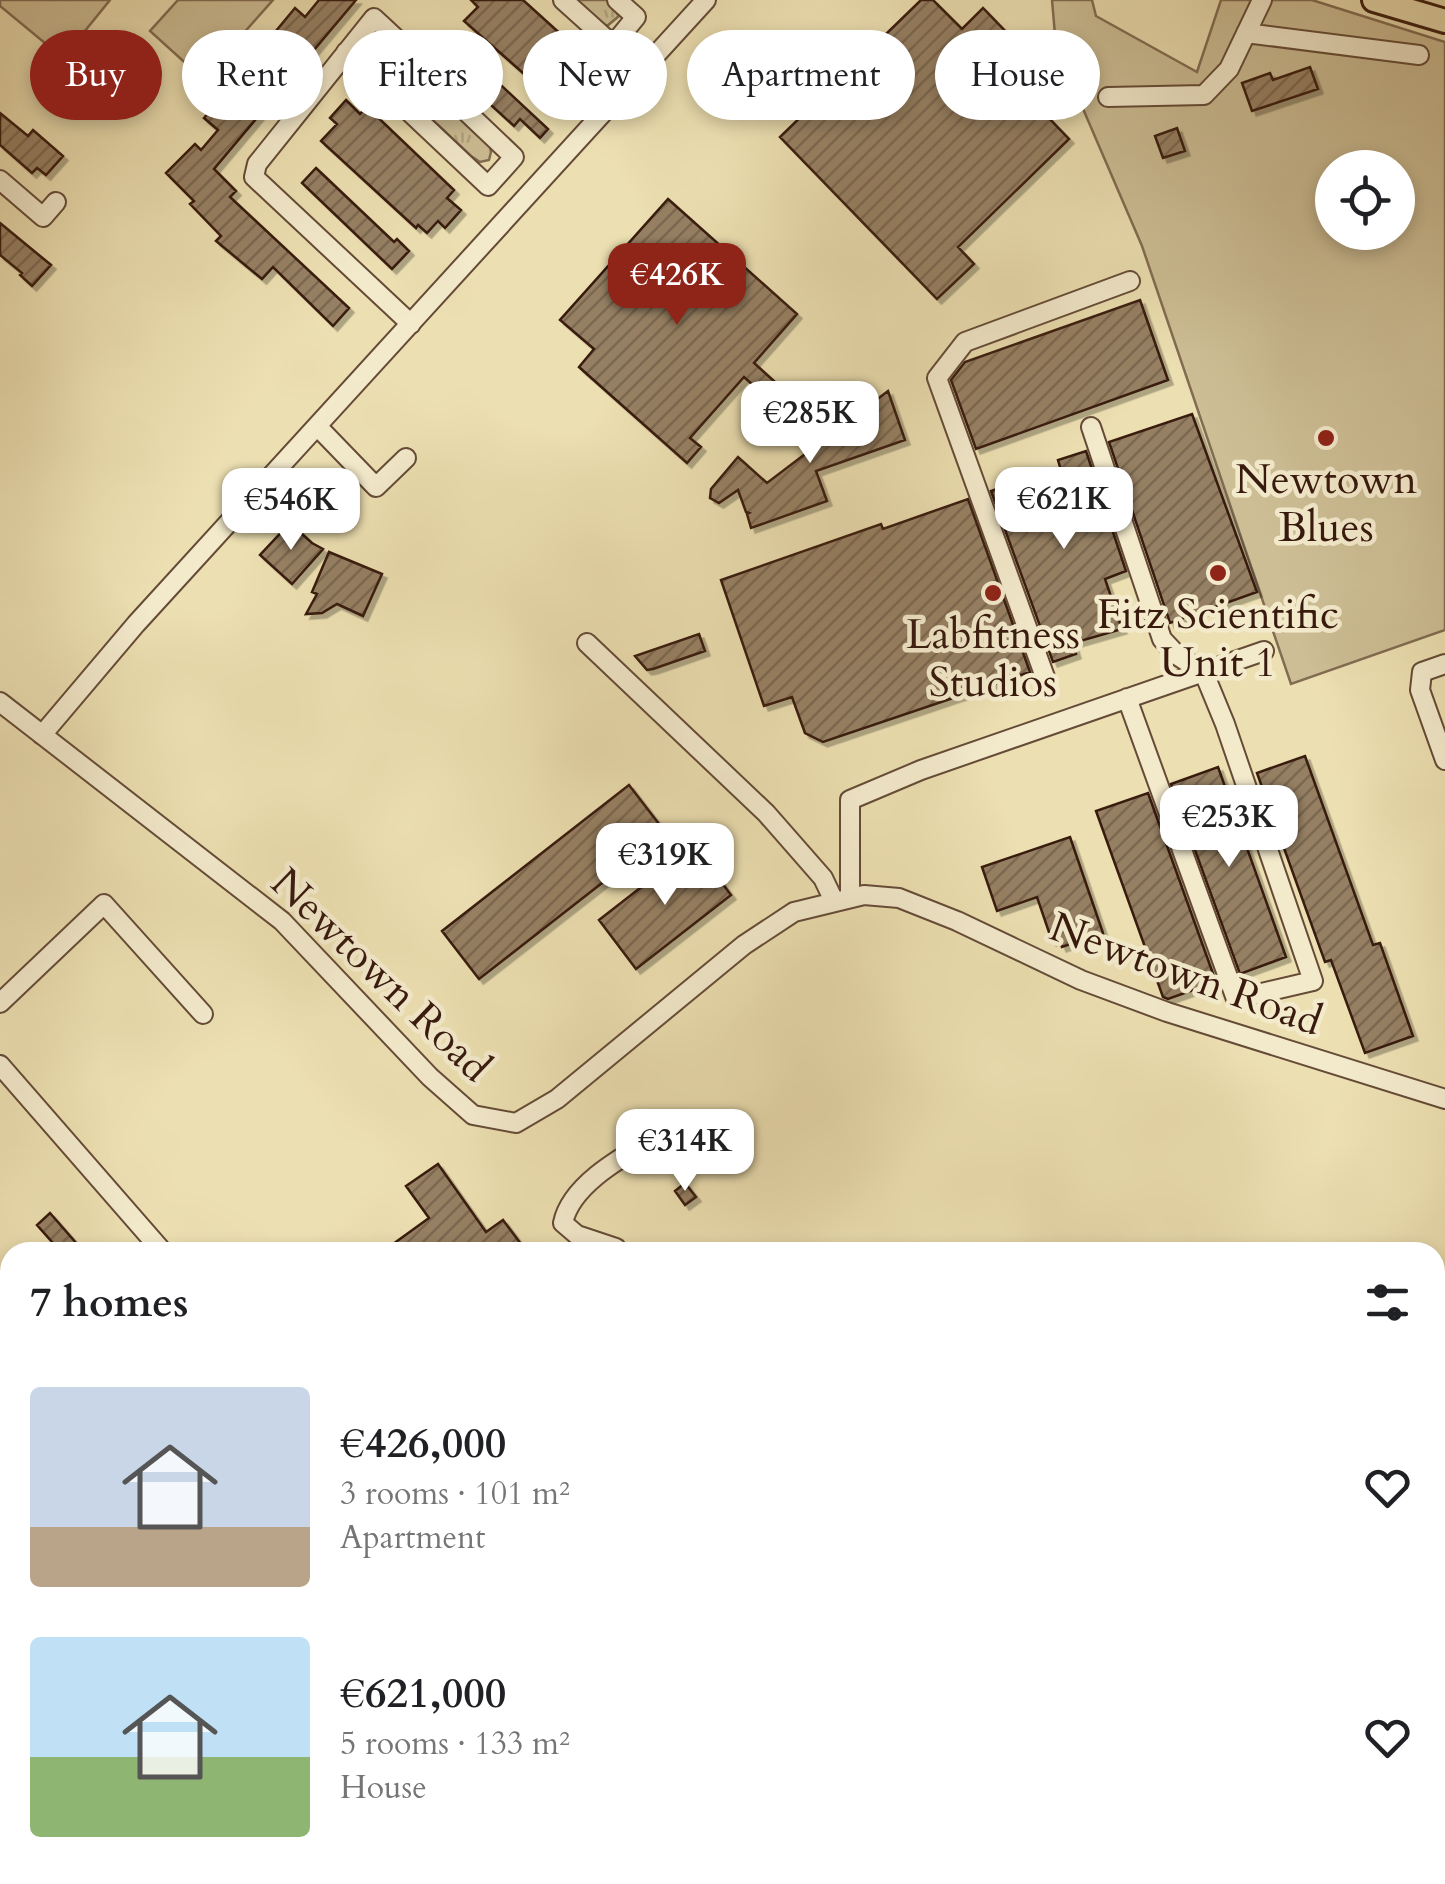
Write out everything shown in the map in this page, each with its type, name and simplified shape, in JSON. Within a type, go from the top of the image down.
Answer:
[{"type":"main road","points":[[1374,0],[1445,21]]},
{"type":"street","points":[[563,0],[613,45],[636,18],[617,0]]},
{"type":"street","points":[[42,735],[136,624],[706,0]]},
{"type":"street","points":[[1108,97],[1204,95],[1230,69],[1262,0]]},
{"type":"street","points":[[364,30],[374,18],[387,30]]},
{"type":"street","points":[[1246,34],[1419,56]]},
{"type":"street","points":[[343,56],[257,164],[254,177],[411,324]]},
{"type":"street","points":[[413,61],[514,157],[488,186],[387,91],[413,61]]},
{"type":"street","points":[[0,180],[43,217],[56,202]]},
{"type":"street","points":[[1045,677],[937,378],[965,342],[1130,282]]},
{"type":"street","points":[[317,426],[376,487],[406,458]]},
{"type":"street","points":[[1091,427],[1162,638],[1178,656],[1204,672],[1225,724],[1313,981],[1236,999],[1127,698]]},
{"type":"street","points":[[587,643],[766,813],[842,899]]},
{"type":"street","points":[[842,899],[850,800],[921,770],[1264,651]]},
{"type":"street","points":[[1445,664],[1422,672],[1420,690],[1445,760]]},
{"type":"street","name":"Newtown Road","points":[[0,702],[282,921],[430,1077],[473,1115],[516,1123],[557,1099],[744,945],[794,912],[864,895],[899,898],[1081,980],[1167,1012],[1445,1099]]},
{"type":"street","points":[[0,1004],[104,904],[202,1014]]},
{"type":"street","points":[[0,1065],[154,1242]]},
{"type":"street","points":[[597,1242],[578,1236],[564,1223],[566,1206],[588,1181],[674,1126]]},
{"type":"green space","points":[[0,0],[110,0],[86,30],[30,31],[0,6]]},
{"type":"green space","points":[[178,0],[273,0],[246,30],[182,30],[182,60],[162,42],[162,30],[151,30]]},
{"type":"green space","points":[[573,0],[607,0],[619,16],[607,26],[598,23]]},
{"type":"green space","name":"Newtown Blues","points":[[1052,0],[1092,0],[1096,16],[1197,72],[1221,0],[1312,0],[1445,42],[1445,630],[1291,684],[1142,246],[1088,120],[1100,120],[1100,30],[1055,30]]},
{"type":"green space","points":[[433,120],[465,120],[489,142],[489,160],[480,162]]},
{"type":"building","points":[[319,0],[356,0],[323,39],[323,30],[277,30],[295,8],[305,17]]},
{"type":"building","points":[[471,0],[523,0],[556,30],[523,30],[523,73],[503,55],[503,30],[474,30],[464,21],[478,7]]},
{"type":"building","points":[[921,0],[933,0],[962,29],[983,8],[1004,30],[935,30],[935,120],[1051,120],[1069,139],[958,247],[974,264],[937,299],[780,137],[797,120],[915,120],[915,30],[890,30]]},
{"type":"building","points":[[1310,67],[1318,89],[1252,111],[1242,83],[1270,73],[1273,80]]},
{"type":"building","points":[[503,87],[523,106],[523,120],[538,120],[548,129],[540,138],[520,119],[514,126],[503,116]]},
{"type":"building","points":[[343,103],[343,120],[381,120],[454,190],[447,198],[461,210],[445,228],[438,221],[427,233],[418,225],[416,228],[321,141],[337,124],[330,118]]},
{"type":"building","points":[[0,113],[28,136],[33,130],[63,156],[46,175],[37,168],[32,173],[0,145]]},
{"type":"building","points":[[206,120],[255,120],[214,169],[236,191],[230,197],[349,308],[333,326],[273,267],[262,279],[216,241],[221,236],[166,173],[195,144],[201,150],[218,130]]},
{"type":"building","points":[[1177,128],[1185,151],[1163,158],[1155,136]]},
{"type":"building","points":[[316,168],[394,242],[397,239],[409,251],[392,269],[302,183]]},
{"type":"building","points":[[668,199],[797,314],[754,363],[785,391],[774,404],[744,377],[690,438],[701,447],[687,463],[579,367],[594,349],[560,320]]},
{"type":"building","points":[[0,223],[51,265],[32,286],[0,255]]},
{"type":"building","points":[[1140,300],[1168,380],[976,449],[951,380],[965,362]]},
{"type":"building","points":[[888,391],[905,440],[816,471],[827,501],[751,528],[738,490],[719,503],[710,498],[711,489],[738,457],[767,483]]},
{"type":"building","points":[[1192,414],[1257,592],[1170,623],[1109,442]]},
{"type":"building","points":[[1086,451],[1126,571],[1105,579],[1122,629],[1073,643],[1076,654],[1053,662],[991,491],[1060,467],[1058,460]]},
{"type":"building","points":[[968,499],[1030,672],[823,742],[805,733],[792,697],[764,706],[721,580],[881,524],[883,529]]},
{"type":"building","points":[[290,523],[323,549],[292,584],[260,555]]},
{"type":"building","points":[[329,552],[382,574],[363,616],[337,604],[322,613],[306,614],[317,594],[312,592]]},
{"type":"building","points":[[699,634],[705,651],[653,669],[647,670],[635,656]]},
{"type":"building","points":[[1305,756],[1373,945],[1380,943],[1413,1036],[1365,1053],[1331,960],[1325,962],[1257,773]]},
{"type":"building","points":[[1218,767],[1286,957],[1240,974],[1171,784]]},
{"type":"building","points":[[629,785],[666,833],[479,979],[442,931]]},
{"type":"building","points":[[1148,793],[1216,982],[1168,999],[1163,997],[1096,811]]},
{"type":"building","points":[[1070,837],[1103,933],[1062,947],[1059,939],[1052,941],[1037,897],[997,911],[982,867]]},
{"type":"building","points":[[694,846],[731,895],[636,969],[599,920]]},
{"type":"building","points":[[438,1164],[486,1232],[503,1220],[520,1242],[396,1242],[429,1218],[406,1186]]},
{"type":"building","points":[[685,1183],[696,1197],[685,1205],[675,1191]]},
{"type":"building","points":[[50,1213],[75,1242],[52,1242],[37,1225]]},
{"type":"place","name":"Newtown Blues","points":[[1326,438]]},
{"type":"place","name":"Fitz Scientific Unit 1","points":[[1218,573]]},
{"type":"place","name":"Labfitness Studios","points":[[993,593]]}]
